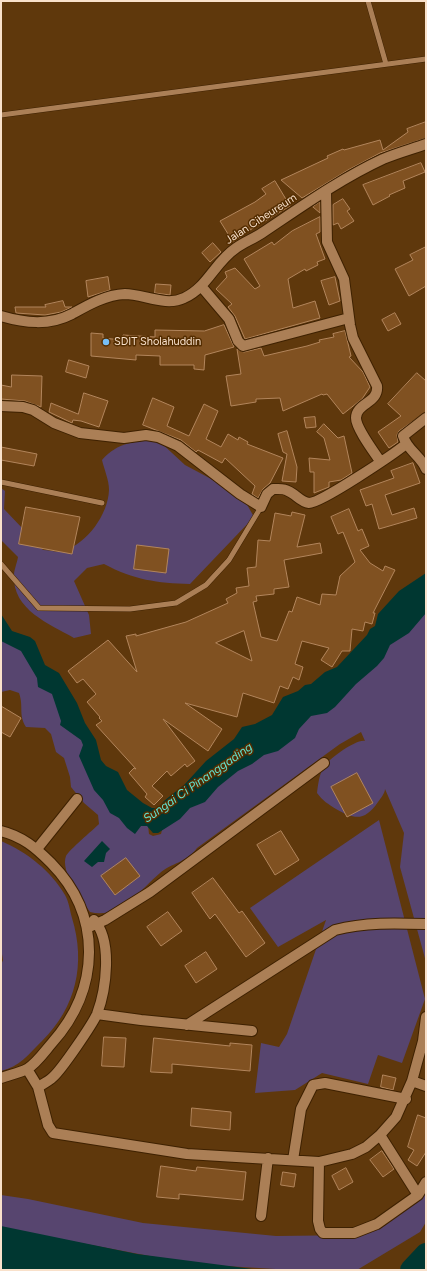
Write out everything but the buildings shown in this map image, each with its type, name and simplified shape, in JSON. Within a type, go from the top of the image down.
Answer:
[{"type":"street","name":"Jalan Cibeureum","points":[[1,316],[26,322],[56,320],[71,314],[84,306],[114,295],[126,294],[161,300],[183,299],[195,293],[218,264],[235,248],[259,235],[326,191],[383,159],[426,144]]},
{"type":"street","points":[[326,191],[327,242],[344,279],[349,318],[358,351],[377,386],[378,391],[375,397],[358,410],[356,418],[359,426],[380,461]]},
{"type":"street","points":[[201,286],[229,319],[241,344],[247,345],[349,318]]},
{"type":"street","points":[[1,406],[23,407],[33,410],[62,427],[80,432],[124,438],[146,435],[158,437],[178,446],[240,494],[261,507],[267,494],[273,489],[288,490],[303,501],[310,503],[328,497],[380,461],[395,453],[406,444]]},
{"type":"street","points":[[426,418],[404,434],[406,444],[420,459],[426,469]]},
{"type":"street","points":[[87,928],[98,924],[162,883],[324,763]]},
{"type":"street","points":[[37,849],[78,799]]},
{"type":"street","points":[[1,831],[16,836],[37,849],[74,893],[81,908],[87,928],[88,961],[85,988],[74,1013],[60,1034],[27,1069],[1,1078]]},
{"type":"street","points":[[38,1088],[54,1076],[90,1027],[97,1014],[104,983],[106,964],[105,943],[98,924],[81,908]]},
{"type":"street","points":[[187,1025],[335,930],[352,925],[426,924]]},
{"type":"street","points":[[97,1014],[252,1031]]},
{"type":"street","points":[[27,1069],[38,1088],[48,1125],[53,1133],[187,1154],[319,1162],[352,1154],[366,1147],[380,1135],[396,1117],[406,1099],[412,1081],[423,1042],[426,1017]]},
{"type":"street","points":[[412,1081],[426,1086]]},
{"type":"street","points":[[293,1160],[301,1109],[313,1085],[325,1083],[406,1099]]},
{"type":"street","points":[[380,1135],[418,1195]]},
{"type":"street","points":[[261,1216],[268,1158]]},
{"type":"street","points":[[319,1162],[318,1221],[320,1229],[323,1233],[354,1233],[367,1229],[377,1224],[418,1195],[426,1182]]},
{"type":"lane","points":[[368,1],[386,64]]},
{"type":"lane","points":[[1,114],[426,59]]},
{"type":"lane","points":[[1,482],[102,503]]},
{"type":"lane","points":[[1,564],[39,608],[130,609],[176,603],[206,585],[229,560],[261,507]]},
{"type":"shaded area","points":[[158,440],[185,465],[215,481],[245,501],[254,517],[190,584],[146,580],[125,574],[104,564],[87,568],[74,581],[89,615],[91,634],[74,638],[34,614],[19,598],[15,587],[14,575],[18,557],[1,540],[1,488],[5,491],[4,509],[43,550],[62,552],[81,542],[88,535],[95,527],[105,509],[108,499],[109,486],[102,460],[114,449],[121,446],[134,442]]},
{"type":"shaded area","points":[[426,600],[426,962],[400,867],[404,833],[385,789],[383,796],[369,813],[359,817],[354,817],[336,809],[321,798],[317,793],[323,768],[330,760],[342,751],[355,743],[365,741],[361,732],[340,744],[197,848],[188,857],[164,870],[137,895],[120,908],[110,912],[90,912],[77,893],[69,877],[65,862],[68,853],[99,824],[98,815],[84,803],[71,787],[70,777],[64,758],[56,752],[51,734],[45,728],[26,727],[22,718],[19,693],[10,690],[1,692],[1,639],[18,643],[86,742],[135,827],[148,825],[149,834],[153,836],[161,834],[162,830]]},
{"type":"shaded area","points":[[379,820],[425,999],[402,1063],[378,1055],[368,1084],[322,1073],[295,1090],[255,1093],[261,1043],[279,1047],[287,1034],[326,920],[278,947],[250,908]]},
{"type":"shaded area","points":[[1,841],[11,845],[38,863],[53,878],[65,895],[76,935],[78,968],[70,999],[54,1028],[28,1055],[13,1066],[1,1071],[1,965],[3,960],[1,948]]},
{"type":"shaded area","points":[[426,1193],[426,1222],[420,1232],[357,1270],[292,1270],[192,1264],[1,1228],[1,1195],[28,1199],[143,1223],[276,1236],[362,1235]]},
{"type":"water","name":"Sungai Ci Pinanggading","points":[[426,573],[426,613],[409,633],[390,645],[384,658],[377,666],[356,684],[335,707],[327,713],[311,716],[299,729],[295,738],[278,751],[264,755],[252,764],[238,771],[218,787],[205,802],[190,808],[180,819],[158,833],[153,833],[147,826],[141,826],[135,834],[127,828],[119,818],[110,813],[103,800],[94,790],[79,756],[83,745],[81,740],[60,725],[61,721],[52,694],[38,687],[37,678],[21,651],[1,641],[1,614],[12,631],[30,637],[35,641],[45,665],[59,673],[77,703],[85,723],[96,740],[101,760],[106,766],[118,772],[127,790],[143,803],[152,808],[158,808],[164,801],[185,784],[206,761],[234,739],[242,727],[255,724],[272,715],[283,697],[298,691],[305,685],[311,684],[325,672],[337,667],[367,635],[370,629],[375,626],[378,614],[399,591]]},
{"type":"water","points":[[102,841],[110,849],[106,853],[104,862],[98,862],[92,867],[84,861]]},
{"type":"water","points":[[1,1226],[137,1254],[260,1270],[1,1270]]},
{"type":"waterway","points":[[411,1270],[426,1254]]},
{"type":"place","name":"SDIT Sholahuddin","points":[[106,342]]}]
